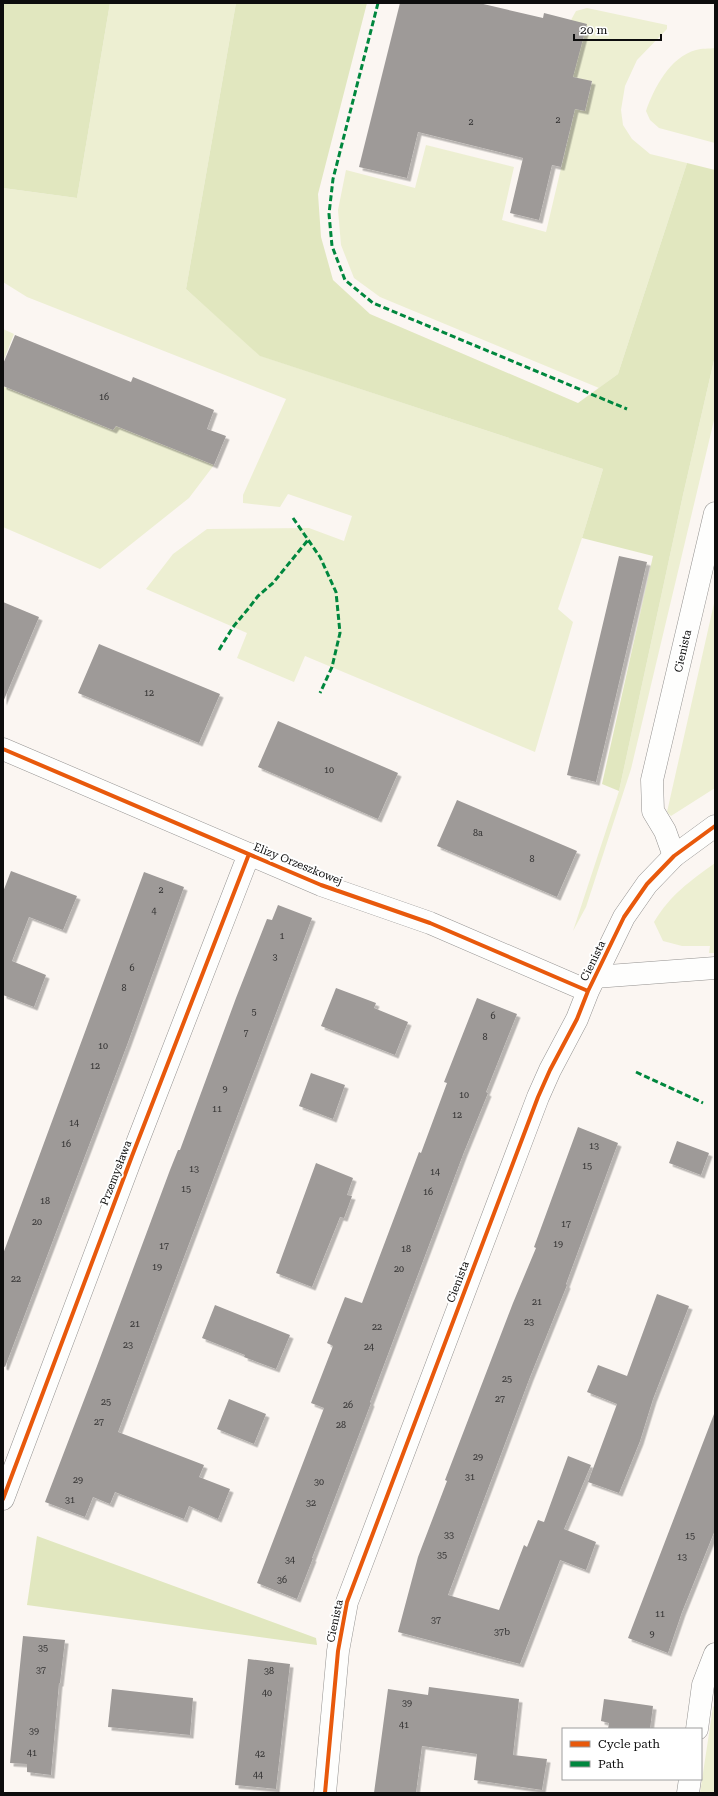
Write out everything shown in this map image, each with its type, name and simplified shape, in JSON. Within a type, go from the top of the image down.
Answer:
[{"type":"street","name":"Cienista","points":[[674,856],[665,831],[653,811],[652,780],[715,513]]},
{"type":"street","name":"Elizy Orzeszkowej","points":[[3,748],[321,885],[430,923],[592,984]]},
{"type":"street","name":"Cienista","points":[[325,1793],[338,1651],[347,1602],[538,1097],[577,1019],[624,917],[647,884],[674,856],[715,826]]},
{"type":"street","name":"Przemysława","points":[[3,1499],[132,1156],[249,854]]},
{"type":"street","points":[[592,984],[715,968]]},
{"type":"street","points":[[697,1728],[709,1687],[715,1654]]},
{"type":"street","points":[[688,1793],[690,1780]]},
{"type":"green space","points":[[3,3],[110,3],[77,198],[3,188]]},
{"type":"green space","points":[[110,3],[236,3],[186,289],[261,356],[603,469],[558,609],[573,622],[535,752],[305,656],[294,682],[237,658],[247,633],[146,589],[173,554],[207,529],[309,528],[344,541],[352,516],[288,494],[280,507],[243,503],[243,495],[286,399],[27,297],[3,282],[3,188],[77,198]]},
{"type":"green space","points":[[236,3],[367,3],[318,194],[321,237],[333,280],[370,314],[578,403],[618,374],[687,163],[715,170],[715,356],[683,495],[619,791],[602,784],[653,556],[582,538],[603,469],[260,356],[186,289]]},
{"type":"green space","points":[[587,8],[667,25],[667,29],[637,60],[625,86],[621,110],[623,125],[632,139],[650,154],[687,163],[618,374],[599,388],[380,297],[354,278],[341,245],[338,210],[346,170],[415,188],[426,145],[514,167],[502,220],[546,232],[575,109],[585,111],[592,82],[573,77],[571,20],[576,11]]},
{"type":"green space","points":[[715,48],[715,143],[659,128],[650,120],[646,111],[658,83],[664,74],[678,59],[687,54],[698,49]]},
{"type":"green space","points":[[3,329],[14,334],[3,362]]},
{"type":"green space","points":[[715,356],[715,416],[631,769],[586,907],[573,931],[619,791],[683,495]]},
{"type":"green space","points":[[3,386],[113,430],[116,426],[214,465],[189,498],[100,569],[3,527]]},
{"type":"green space","points":[[715,599],[715,788],[671,816],[667,812]]},
{"type":"green space","points":[[715,863],[715,953],[709,953],[710,946],[682,946],[663,941],[654,922],[660,912],[681,889]]},
{"type":"green space","points":[[37,1536],[316,1638],[317,1645],[27,1605]]},
{"type":"green space","points":[[715,1705],[715,1793],[700,1793],[702,1780],[713,1707]]},
{"type":"building","points":[[400,3],[479,3],[543,18],[544,13],[587,24],[573,77],[592,81],[585,111],[575,109],[561,167],[552,165],[539,220],[510,213],[523,158],[418,132],[407,178],[359,167]]},
{"type":"building","points":[[15,335],[131,382],[133,377],[214,410],[207,429],[226,436],[214,465],[116,426],[113,430],[3,386],[3,364]]},
{"type":"building","points":[[619,556],[647,562],[596,782],[567,775]]},
{"type":"building","points":[[3,602],[39,617],[3,702]]},
{"type":"building","points":[[99,644],[220,694],[199,743],[78,693]]},
{"type":"building","points":[[278,721],[398,773],[378,819],[258,767]]},
{"type":"building","points":[[457,800],[577,851],[557,897],[437,846]]},
{"type":"building","points":[[11,871],[77,896],[63,930],[29,917],[12,961],[46,975],[34,1007],[3,995],[3,892]]},
{"type":"building","points":[[144,872],[184,887],[127,1045],[5,1367],[3,1366],[3,1254]]},
{"type":"building","points":[[278,905],[312,918],[118,1432],[204,1465],[199,1477],[230,1489],[218,1519],[189,1506],[184,1519],[115,1492],[110,1504],[93,1497],[85,1517],[45,1502],[170,1170],[178,1150],[180,1150],[236,998],[267,919],[272,920]]},
{"type":"building","points":[[336,988],[376,1003],[374,1008],[408,1022],[395,1055],[321,1026]]},
{"type":"building","points":[[477,998],[517,1014],[486,1092],[488,1093],[464,1152],[297,1599],[257,1583],[324,1408],[311,1403],[333,1346],[327,1343],[345,1297],[362,1303],[419,1152],[421,1153],[447,1083],[444,1082]]},
{"type":"building","points":[[311,1073],[345,1085],[333,1119],[299,1106]]},
{"type":"building","points":[[578,1127],[618,1143],[566,1284],[567,1285],[530,1377],[448,1595],[499,1610],[524,1545],[527,1547],[538,1520],[544,1522],[568,1456],[591,1465],[564,1529],[596,1542],[586,1570],[560,1560],[520,1664],[398,1632],[418,1557],[447,1481],[445,1480],[513,1303],[536,1248],[534,1247]]},
{"type":"building","points":[[677,1141],[709,1153],[701,1175],[669,1163]]},
{"type":"building","points":[[316,1163],[353,1178],[347,1195],[352,1196],[344,1218],[340,1217],[312,1287],[276,1273]]},
{"type":"building","points":[[657,1294],[689,1306],[653,1399],[640,1441],[619,1493],[588,1482],[617,1404],[587,1392],[598,1365],[627,1376]]},
{"type":"building","points":[[215,1305],[290,1335],[276,1369],[244,1357],[245,1355],[202,1338]]},
{"type":"building","points":[[229,1399],[266,1414],[254,1444],[217,1429]]},
{"type":"building","points":[[714,1414],[715,1530],[682,1612],[668,1653],[628,1638]]},
{"type":"building","points":[[23,1636],[65,1640],[59,1683],[51,1775],[27,1772],[27,1764],[10,1763]]},
{"type":"building","points":[[248,1659],[290,1664],[276,1789],[235,1785]]},
{"type":"building","points":[[429,1687],[519,1699],[513,1755],[547,1759],[542,1790],[474,1780],[477,1754],[422,1746],[416,1793],[374,1793],[388,1689],[428,1695]]},
{"type":"building","points":[[112,1689],[193,1698],[190,1735],[108,1727]]},
{"type":"building","points":[[604,1699],[653,1706],[650,1728],[608,1728],[609,1723],[601,1721]]},
{"type":"marked path","points":[[378,3],[333,179],[329,214],[332,246],[345,280],[373,303],[627,409]]},
{"type":"marked path","points":[[293,518],[320,557],[336,592],[340,633],[332,667],[320,693]]},
{"type":"marked path","points":[[219,650],[233,627],[258,596],[273,583],[308,540]]},
{"type":"marked path","points":[[636,1072],[703,1103]]},
{"type":"cycle path","points":[[3,749],[321,885],[430,923],[588,991]]},
{"type":"cycle path","points":[[325,1793],[338,1651],[347,1602],[538,1097],[550,1070],[577,1019],[588,991],[624,917],[647,884],[674,856],[715,826]]},
{"type":"cycle path","points":[[3,1499],[132,1156],[249,854]]}]
